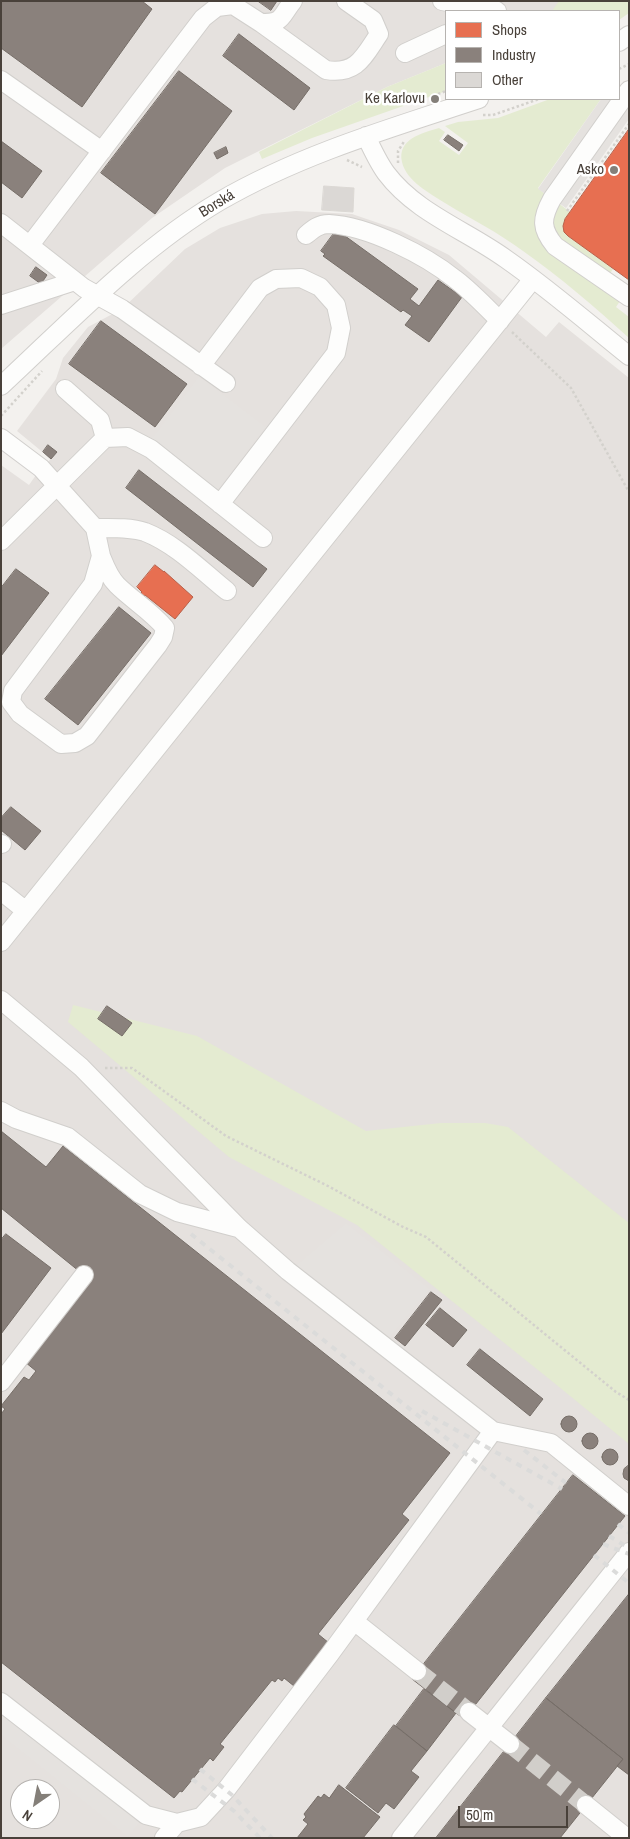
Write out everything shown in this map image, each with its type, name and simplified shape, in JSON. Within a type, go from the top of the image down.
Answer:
[{"type":"street","points":[[261,23],[276,23],[292,1]]},
{"type":"street","points":[[30,245],[203,18],[217,6],[222,4],[233,5],[326,70],[337,72],[360,62],[379,34],[373,20],[346,1]]},
{"type":"street","points":[[442,1],[460,4],[481,2],[499,8]]},
{"type":"street","points":[[405,53],[445,34]]},
{"type":"street","points":[[1,80],[102,151]]},
{"type":"street","points":[[629,90],[552,199],[545,210],[543,221],[546,235],[556,246],[629,297]]},
{"type":"street","name":"Borská","points":[[1,386],[99,296],[174,232],[219,202],[264,177],[314,155],[366,136],[478,107]]},
{"type":"street","points":[[366,136],[376,156],[381,176],[422,207],[486,246],[533,279],[629,356]]},
{"type":"street","points":[[1,223],[75,281],[122,309],[226,384]]},
{"type":"street","points":[[306,235],[316,227],[328,224],[369,232],[386,239],[412,251],[455,279],[500,321]]},
{"type":"street","points":[[201,366],[260,288],[276,279],[301,278],[320,287],[336,305],[341,328],[336,353],[220,504]]},
{"type":"street","points":[[1,942],[533,279]]},
{"type":"street","points":[[1,305],[75,281]]},
{"type":"street","points":[[65,389],[100,420],[105,438]]},
{"type":"street","points":[[1,541],[105,438],[128,437],[151,449],[262,538]]},
{"type":"street","points":[[1,438],[41,468],[95,528],[101,556],[116,584],[155,616],[165,628],[163,638],[158,645],[87,736],[75,743],[61,744],[20,714],[11,702],[12,691],[93,584],[101,556]]},
{"type":"street","points":[[95,528],[144,532],[168,544],[227,592]]},
{"type":"street","points":[[1,891],[26,911]]},
{"type":"street","points":[[1,1000],[80,1068],[239,1228],[288,1271],[493,1431],[551,1443],[629,1506]]},
{"type":"street","points":[[1,1111],[16,1119],[68,1137],[140,1194],[177,1212],[239,1228]]},
{"type":"street","points":[[1,1382],[84,1275]]},
{"type":"street","points":[[1,1702],[146,1815],[177,1823],[201,1817],[218,1799],[354,1621],[493,1431]]},
{"type":"street","points":[[401,1838],[629,1552]]},
{"type":"street","points":[[354,1621],[417,1671]]},
{"type":"street","points":[[469,1712],[510,1744]]},
{"type":"street","points":[[586,1805],[627,1838]]},
{"type":"street","points":[[164,1838],[177,1823]]},
{"type":"path","points":[[478,107],[492,115],[536,100]]},
{"type":"path","points":[[567,211],[629,124]]},
{"type":"path","points":[[342,160],[349,160],[381,176],[398,166],[398,151],[406,140]]},
{"type":"path","points":[[500,321],[571,388],[629,492]]},
{"type":"path","points":[[80,1068],[132,1068],[226,1136],[426,1237],[609,1386],[629,1400]]},
{"type":"shaded area","points":[[1,1],[593,1],[572,10],[445,10],[445,63],[387,87],[225,168],[152,218],[1,349]]},
{"type":"shaded area","points":[[600,100],[620,100],[629,104],[629,119],[566,208],[538,189]]},
{"type":"shaded area","points":[[296,211],[352,214],[399,230],[449,255],[546,337],[559,322],[629,378],[629,1838],[1,1838],[1,465],[29,485],[41,468],[51,459],[17,431],[56,379],[63,358],[88,327],[122,309],[185,249],[220,228],[262,214]]},
{"type":"shaded area","points":[[199,376],[266,427],[212,498],[146,446]]},
{"type":"shaded area","points":[[346,1223],[430,1289],[386,1342],[293,1268]]},
{"type":"shaded area","points":[[1,1702],[146,1815],[128,1837],[60,1782],[60,1779],[56,1779],[1,1735]]},
{"type":"green space","points":[[559,1],[629,1],[629,13],[620,19],[620,10],[553,10]]},
{"type":"green space","points":[[445,63],[445,91],[312,138],[262,159],[259,152],[387,87]]},
{"type":"green space","points":[[547,100],[600,100],[538,188],[546,195],[537,217],[620,301],[616,307],[629,317],[629,338],[537,261],[504,238],[426,191],[404,169],[401,154],[407,142],[412,138],[439,128],[445,132],[439,141],[459,155],[468,143],[445,126],[458,122],[498,118]]},
{"type":"green space","points":[[557,202],[570,212],[564,225],[566,234],[613,269],[609,275],[556,235],[551,221]]},
{"type":"green space","points":[[73,1005],[197,1036],[366,1131],[441,1123],[485,1123],[508,1127],[629,1223],[629,1444],[357,1225],[229,1157],[68,1022]]},
{"type":"building: Shops","name":"Asko","points":[[629,129],[629,280],[568,236],[564,232],[563,226],[565,219]]},
{"type":"building: Shops","points":[[155,565],[193,597],[175,619],[144,596],[137,587]]},
{"type":"building: Industry","points":[[1,1],[142,1],[152,9],[82,107],[1,48]]},
{"type":"building: Industry","points":[[258,1],[277,1],[271,10]]},
{"type":"building: Industry","points":[[239,34],[310,88],[294,110],[223,56]]},
{"type":"building: Industry","points":[[179,71],[232,111],[155,214],[101,173]]},
{"type":"building: Industry","points":[[448,135],[463,145],[459,151],[444,140]]},
{"type":"building: Industry","points":[[1,141],[42,171],[22,198],[1,182]]},
{"type":"building: Industry","points":[[226,147],[228,153],[217,159],[214,153]]},
{"type":"building: Industry","points":[[335,232],[339,235],[341,233],[418,289],[410,299],[419,306],[438,280],[462,297],[429,342],[405,325],[412,316],[403,310],[401,312],[323,256],[325,254],[321,251]]},
{"type":"building: Industry","points":[[36,267],[47,275],[41,284],[30,276]]},
{"type":"building: Industry","points":[[101,321],[187,384],[155,427],[69,364]]},
{"type":"building: Industry","points":[[48,445],[57,452],[51,459],[43,452]]},
{"type":"building: Industry","points":[[139,470],[267,569],[253,587],[126,488]]},
{"type":"building: Industry","points":[[16,569],[49,593],[1,656],[1,588]]},
{"type":"building: Industry","points":[[119,607],[151,633],[78,725],[45,699]]},
{"type":"building: Industry","points":[[11,807],[41,831],[25,850],[1,830],[1,818]]},
{"type":"building: Industry","points":[[107,1006],[132,1023],[122,1036],[98,1019]]},
{"type":"building: Industry","points":[[1,1131],[46,1167],[63,1146],[450,1453],[402,1514],[409,1520],[318,1634],[329,1643],[294,1686],[284,1678],[282,1681],[278,1678],[275,1682],[272,1680],[220,1744],[224,1747],[213,1761],[210,1758],[182,1792],[180,1791],[174,1798],[1,1662],[1,1414],[5,1409],[1,1406],[24,1377],[29,1380],[36,1371],[25,1362],[90,1280],[1,1208]]},
{"type":"building: Industry","points":[[6,1234],[51,1268],[1,1334],[1,1240]]},
{"type":"building: Industry","points":[[431,1292],[442,1300],[405,1346],[395,1338]]},
{"type":"building: Industry","points":[[440,1308],[467,1330],[453,1347],[426,1325]]},
{"type":"building: Industry","points":[[480,1349],[543,1399],[530,1416],[467,1365]]},
{"type":"building: Industry","points":[[566,1416],[572,1416],[577,1421],[575,1430],[566,1432],[561,1427],[561,1421]]},
{"type":"building: Industry","points":[[587,1433],[593,1433],[598,1438],[596,1447],[587,1449],[582,1444],[582,1438]]},
{"type":"building: Industry","points":[[607,1449],[613,1449],[618,1454],[616,1463],[607,1465],[602,1460],[602,1454]]},
{"type":"building: Industry","points":[[629,1465],[629,1481],[624,1478],[623,1474],[624,1469]]},
{"type":"building: Industry","points":[[573,1475],[625,1516],[464,1719],[412,1679]]},
{"type":"building: Industry","points":[[629,1594],[629,1775],[617,1766],[623,1759],[546,1698]]},
{"type":"building: Industry","points":[[424,1689],[456,1713],[427,1751],[396,1726]]},
{"type":"building: Industry","points":[[546,1698],[623,1759],[560,1838],[436,1838]]},
{"type":"building: Industry","points":[[394,1725],[427,1751],[411,1771],[419,1777],[394,1809],[386,1803],[378,1813],[346,1788]]},
{"type":"building: Industry","points":[[339,1785],[380,1817],[363,1838],[297,1838],[308,1824],[303,1820],[306,1817],[304,1814],[318,1796],[321,1798],[324,1794],[329,1798]]},
{"type":"building: Other","points":[[324,186],[354,188],[353,212],[322,210]]},
{"type":"tunnel","points":[[417,1671],[469,1712]]},
{"type":"tunnel","points":[[510,1744],[586,1805]]},
{"type":"railway","points":[[191,1234],[541,1514]]},
{"type":"railway","points":[[422,1411],[562,1489]]},
{"type":"railway","points":[[524,1450],[566,1483]]},
{"type":"railway","points":[[618,1524],[629,1533]]},
{"type":"railway","points":[[609,1536],[629,1548]]},
{"type":"railway","points":[[603,1544],[629,1554]]},
{"type":"railway","points":[[594,1555],[629,1583]]},
{"type":"railway","points":[[200,1769],[232,1795],[272,1838]]},
{"type":"railway","points":[[192,1779],[234,1811],[260,1838]]},
{"type":"place","name":"Ke Karlovu","points":[[435,99]]},
{"type":"place","name":"Asko","points":[[614,170]]}]
